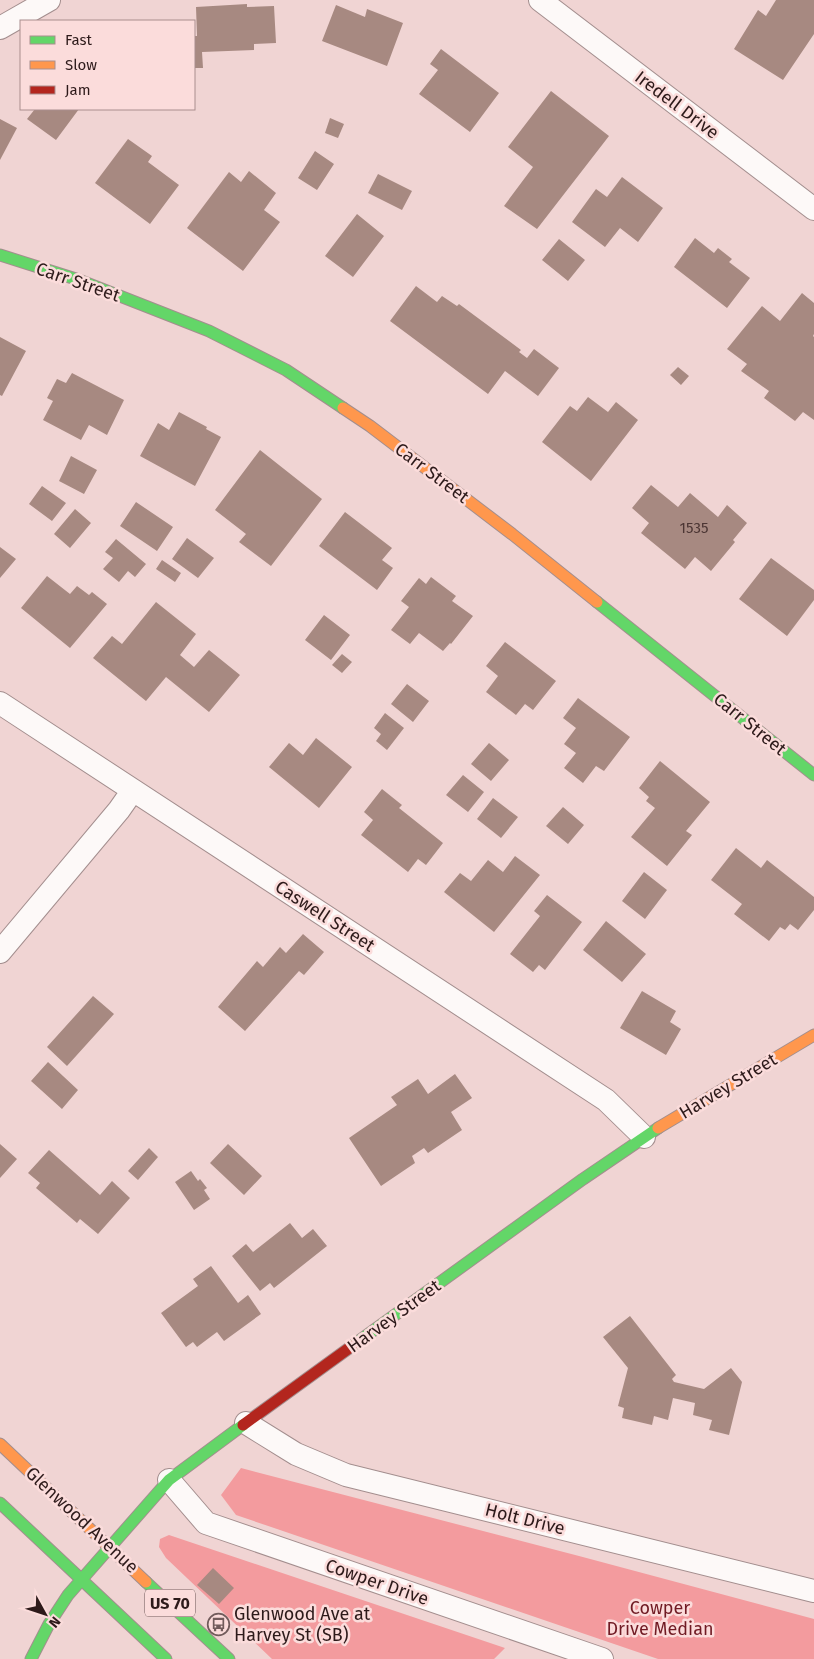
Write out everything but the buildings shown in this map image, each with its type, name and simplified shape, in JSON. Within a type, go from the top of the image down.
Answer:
[{"type":"street","points":[[0,28],[49,0]]},
{"type":"street","name":"Iredell Drive","points":[[540,0],[814,209]]},
{"type":"street","name":"Carr Street","points":[[0,255],[79,280],[209,331],[286,370],[370,426],[512,534],[814,775]]},
{"type":"street","name":"Caswell Street","points":[[0,703],[606,1100],[644,1137]]},
{"type":"street","points":[[0,952],[119,810],[132,790]]},
{"type":"street","name":"Harvey Street","points":[[31,1659],[49,1624],[68,1595],[169,1480],[583,1179],[644,1137],[814,1035]]},
{"type":"street","name":"Holt Drive","points":[[246,1423],[296,1454],[346,1475],[814,1591]]},
{"type":"street","name":"Glenwood Avenue","points":[[0,1444],[229,1659]]},
{"type":"street","name":"Cowper Drive","points":[[169,1480],[206,1523],[602,1659]]},
{"type":"street","name":"US 70","points":[[0,1503],[166,1659]]},
{"type":"green space","name":"Cowper Drive Median","points":[[241,1468],[814,1619],[814,1659],[658,1659],[236,1515],[221,1495]]},
{"type":"green space","points":[[169,1535],[505,1648],[494,1659],[272,1659],[166,1558],[159,1547],[160,1539]]},
{"type":"traffic: fast","points":[[0,255],[79,280],[209,331],[286,370],[343,408]]},
{"type":"traffic: fast","points":[[597,602],[814,775]]},
{"type":"traffic: fast","points":[[352,1346],[583,1179],[658,1128]]},
{"type":"traffic: fast","points":[[31,1659],[49,1624],[68,1595],[169,1480],[243,1425]]},
{"type":"traffic: fast","points":[[0,1503],[166,1659]]},
{"type":"traffic: fast","points":[[146,1582],[229,1659]]},
{"type":"traffic: slow","points":[[343,408],[370,426],[512,534],[597,602]]},
{"type":"traffic: slow","points":[[658,1128],[814,1035]]},
{"type":"traffic: slow","points":[[0,1444],[146,1582]]},
{"type":"traffic: jam","points":[[243,1425],[352,1346]]},
{"type":"place","name":"Glenwood Ave at Harvey St (SB)","points":[[218,1624]]}]
